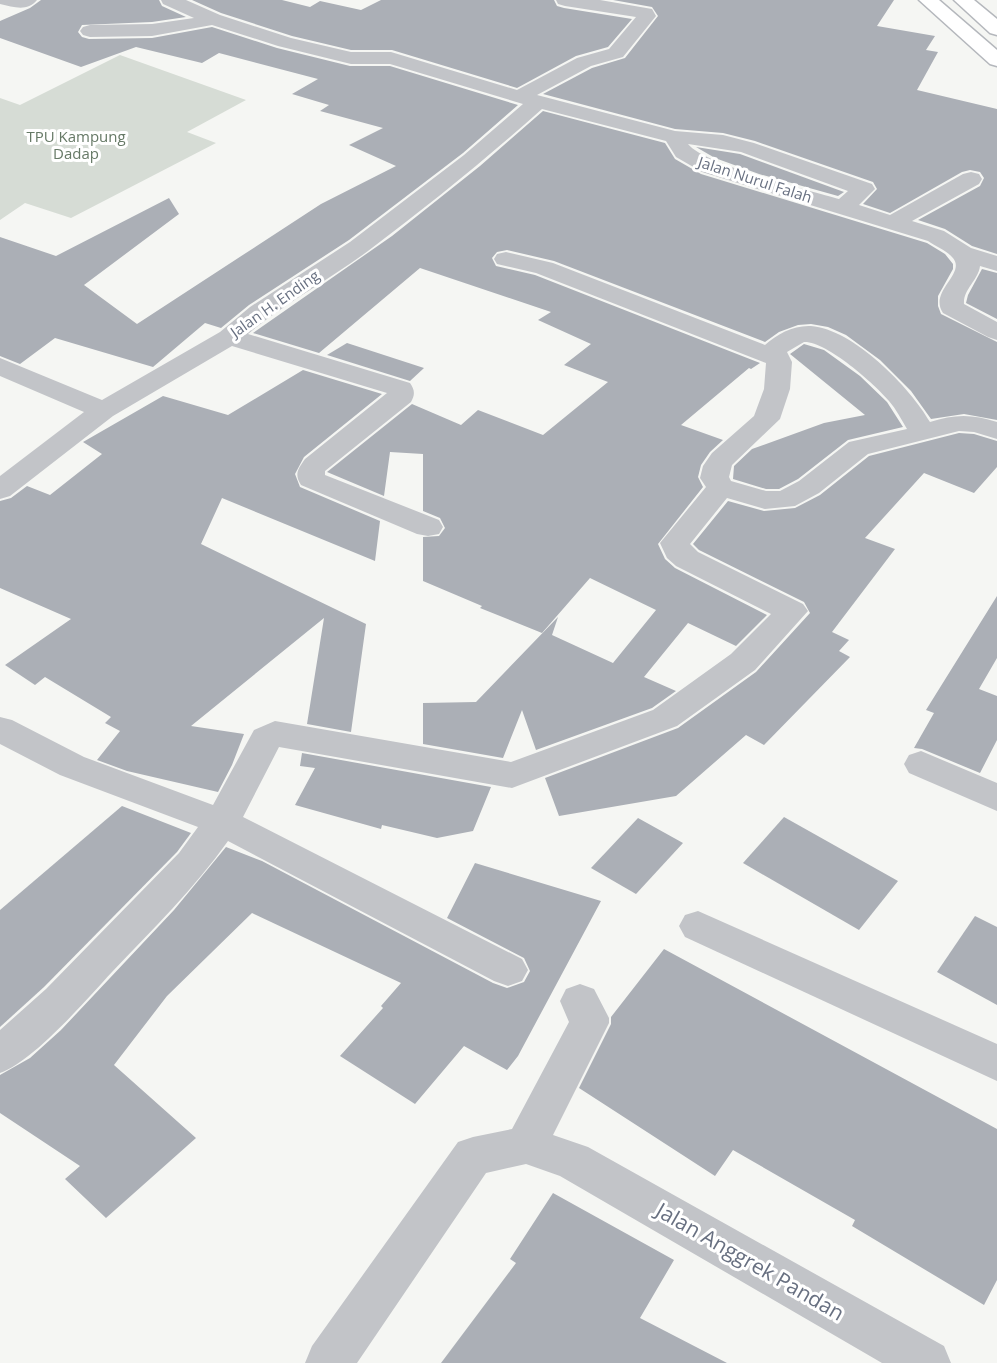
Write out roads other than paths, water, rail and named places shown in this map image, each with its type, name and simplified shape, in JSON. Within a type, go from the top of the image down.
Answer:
[{"type":"street","points":[[7,0],[21,3],[28,0]]},
{"type":"street","points":[[170,0],[213,19],[285,42],[351,58],[391,58],[529,99],[675,137],[712,138],[797,164],[864,189],[842,208],[936,236],[963,252],[997,264]]},
{"type":"street","points":[[565,0],[594,2]]},
{"type":"street","points":[[928,0],[997,60]]},
{"type":"street","points":[[963,0],[997,30]]},
{"type":"street","name":"Jalan H. Ending","points":[[0,489],[103,410],[228,337],[259,312],[358,247],[472,160],[529,99],[584,62],[616,53],[647,15],[594,2]]},
{"type":"street","points":[[90,31],[131,33],[185,27],[213,19]]},
{"type":"street","points":[[892,223],[971,179]]},
{"type":"street","points":[[963,252],[969,262],[968,272],[952,293],[950,300],[952,308],[997,332]]},
{"type":"street","points":[[506,259],[544,268],[769,356],[777,357],[779,362],[777,389],[766,419],[717,466],[714,478],[721,487],[765,500],[785,500],[809,486],[860,448],[923,434],[955,422],[997,430]]},
{"type":"street","points":[[769,356],[781,342],[802,335],[815,334],[828,339],[890,385],[912,411],[923,434]]},
{"type":"street","points":[[228,337],[402,389],[402,396],[315,465],[311,471],[311,479],[428,528]]},
{"type":"street","points":[[0,366],[103,410]]},
{"type":"street","points":[[0,1055],[60,1001],[184,872],[222,822],[266,739],[275,733],[512,775],[665,718],[743,662],[792,611],[704,568],[678,551],[675,543],[721,487]]},
{"type":"street","points":[[0,729],[72,766],[222,822],[508,970]]},
{"type":"street","points":[[921,764],[997,798]]},
{"type":"street","points":[[698,926],[997,1063]]},
{"type":"street","points":[[329,1363],[473,1156],[526,1145],[589,1023],[589,1018],[580,1001]]},
{"type":"street","name":"Jalan Anggrek Pandan","points":[[526,1145],[573,1161],[927,1363]]},
{"type":"park label","name":"TPU Kampung Dadap","points":[[76,146]]}]
